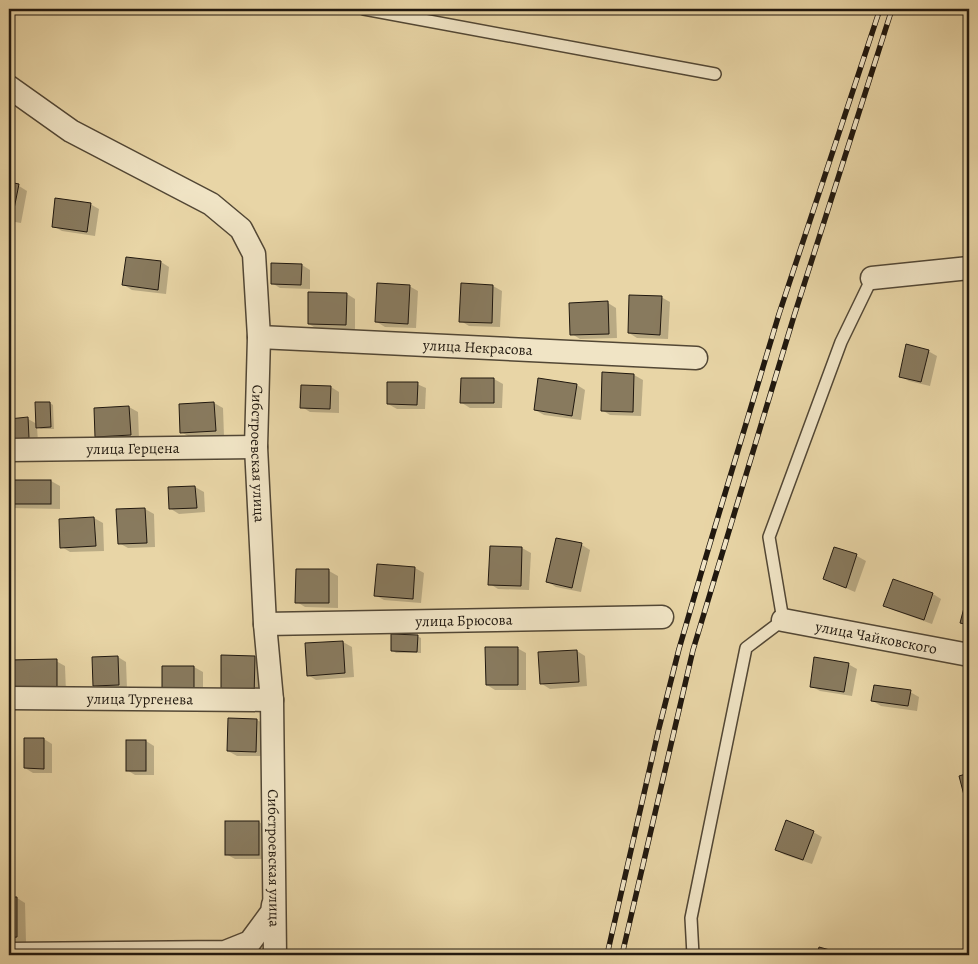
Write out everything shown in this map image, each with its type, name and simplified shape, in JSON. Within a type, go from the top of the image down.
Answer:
[{"type":"street","name":"Сибстроевская улица","points":[[9,87],[71,131],[211,204],[241,229],[254,254],[259,337],[256,447],[265,624],[272,700],[275,955]]},
{"type":"street","points":[[872,278],[969,268]]},
{"type":"street","name":"улица Некрасова","points":[[259,337],[696,358]]},
{"type":"street","name":"улица Герцена","points":[[9,450],[256,447]]},
{"type":"street","name":"улица Брюсова","points":[[265,624],[662,617]]},
{"type":"street","name":"улица Чайковского","points":[[783,620],[969,655]]},
{"type":"street","name":"улица Тургенева","points":[[9,698],[272,700]]},
{"type":"street","points":[[9,954],[225,952],[250,942],[272,912],[273,904]]},
{"type":"lane","points":[[364,9],[714,74]]},
{"type":"lane","points":[[693,955],[691,918],[746,648],[783,620],[769,537],[841,342],[872,278]]},
{"type":"building","points":[[9,182],[19,184],[12,219],[9,218]]},
{"type":"building","points":[[55,198],[91,203],[87,232],[52,227]]},
{"type":"building","points":[[126,257],[161,261],[158,290],[122,285]]},
{"type":"building","points":[[271,263],[302,264],[301,285],[271,284]]},
{"type":"building","points":[[377,283],[410,285],[408,324],[375,322]]},
{"type":"building","points":[[461,283],[493,285],[492,323],[459,322]]},
{"type":"building","points":[[308,292],[347,293],[346,325],[308,324]]},
{"type":"building","points":[[629,295],[662,296],[660,335],[628,333]]},
{"type":"building","points":[[608,301],[609,334],[570,335],[569,303]]},
{"type":"building","points":[[906,344],[929,350],[921,382],[899,377]]},
{"type":"building","points":[[602,372],[634,374],[633,412],[601,411]]},
{"type":"building","points":[[461,378],[494,378],[494,403],[460,403]]},
{"type":"building","points":[[538,378],[577,384],[572,416],[534,410]]},
{"type":"building","points":[[387,382],[418,382],[417,405],[387,404]]},
{"type":"building","points":[[301,385],[331,386],[330,409],[300,408]]},
{"type":"building","points":[[35,402],[50,402],[51,427],[36,428]]},
{"type":"building","points":[[214,402],[216,431],[180,433],[179,404]]},
{"type":"building","points":[[129,406],[131,435],[95,437],[94,408]]},
{"type":"building","points":[[28,417],[29,438],[9,439],[9,419]]},
{"type":"building","points":[[9,480],[51,480],[51,504],[9,504]]},
{"type":"building","points":[[195,486],[197,508],[169,509],[168,487]]},
{"type":"building","points":[[145,508],[147,543],[118,544],[116,509]]},
{"type":"building","points":[[94,517],[96,546],[60,548],[59,519]]},
{"type":"building","points":[[556,538],[582,543],[572,588],[546,582]]},
{"type":"building","points":[[490,546],[522,547],[521,586],[488,585]]},
{"type":"building","points":[[834,547],[857,554],[846,588],[823,579]]},
{"type":"building","points":[[377,564],[415,567],[413,599],[374,596]]},
{"type":"building","points":[[296,569],[329,569],[329,603],[295,603]]},
{"type":"building","points":[[893,579],[933,593],[924,620],[883,606]]},
{"type":"building","points":[[966,600],[969,601],[969,625],[960,623]]},
{"type":"building","points":[[391,634],[418,635],[417,652],[391,651]]},
{"type":"building","points":[[343,641],[345,673],[307,676],[305,643]]},
{"type":"building","points":[[485,647],[518,647],[518,685],[486,685]]},
{"type":"building","points":[[577,650],[579,682],[540,684],[538,652]]},
{"type":"building","points":[[221,655],[255,656],[254,698],[221,697]]},
{"type":"building","points":[[118,656],[119,685],[93,686],[92,657]]},
{"type":"building","points":[[814,657],[849,663],[844,692],[810,687]]},
{"type":"building","points":[[57,659],[57,688],[9,689],[9,660]]},
{"type":"building","points":[[162,666],[194,666],[194,692],[162,691]]},
{"type":"building","points":[[874,685],[911,690],[908,706],[871,701]]},
{"type":"building","points":[[228,718],[257,719],[256,752],[227,751]]},
{"type":"building","points":[[24,738],[44,738],[44,769],[24,768]]},
{"type":"building","points":[[126,740],[146,740],[146,771],[126,771]]},
{"type":"building","points":[[969,773],[969,802],[966,803],[959,776]]},
{"type":"building","points":[[786,820],[814,831],[803,860],[775,850]]},
{"type":"building","points":[[225,821],[259,821],[259,855],[225,855]]},
{"type":"building","points":[[9,897],[17,897],[17,937],[9,938]]},
{"type":"building","points":[[819,947],[848,955],[817,955]]},
{"type":"railway","points":[[607,955],[679,649],[779,314],[880,9]]},
{"type":"railway","points":[[622,955],[693,650],[794,316],[892,9]]}]
